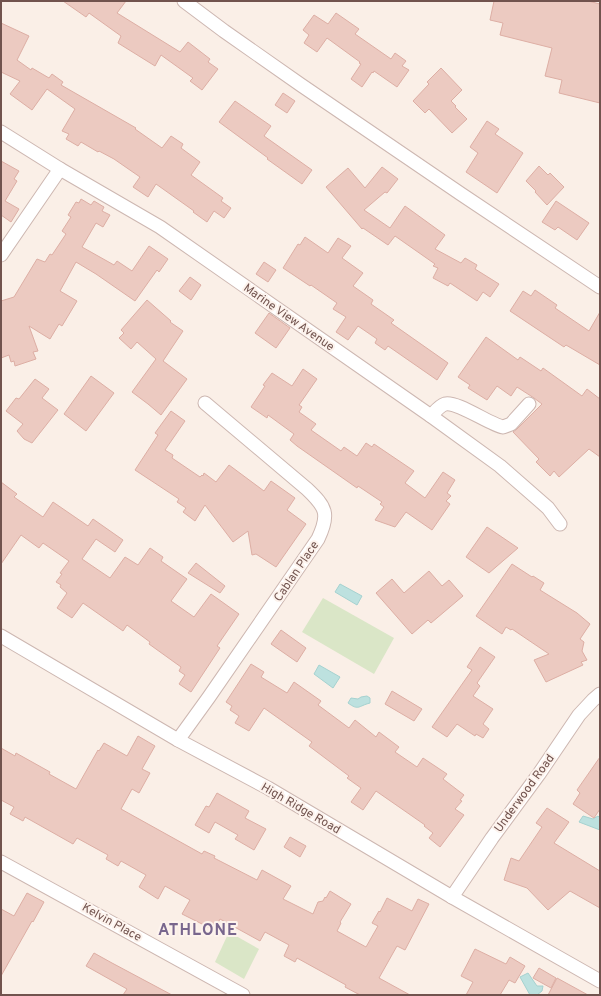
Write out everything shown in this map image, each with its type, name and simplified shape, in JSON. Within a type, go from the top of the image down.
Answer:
[{"type":"street","points":[[184,1],[224,31],[295,80],[600,287]]},
{"type":"street","name":"Marine View Avenue","points":[[1,132],[60,169],[160,227],[431,416],[500,466],[548,508],[560,524]]},
{"type":"street","points":[[1,255],[60,169]]},
{"type":"street","name":"Cablan Place","points":[[178,740],[318,539],[325,519],[325,510],[319,500],[205,403]]},
{"type":"street","points":[[431,416],[439,407],[447,404],[462,408],[503,427],[511,424],[529,404]]},
{"type":"street","name":"High Ridge Road","points":[[1,636],[178,740],[268,788],[452,897],[600,981]]},
{"type":"street","name":"Underwood Road","points":[[452,897],[579,715],[600,694]]},
{"type":"street","name":"Kelvin Place","points":[[1,862],[243,995]]},
{"type":"green space","points":[[323,598],[394,638],[374,674],[302,632]]},
{"type":"green space","points":[[229,932],[259,949],[244,979],[215,962]]},
{"type":"water","points":[[340,584],[362,596],[357,605],[335,592]]},
{"type":"water","points":[[319,665],[340,677],[333,688],[314,674]]},
{"type":"water","points":[[367,696],[370,698],[370,703],[359,707],[354,707],[348,703],[351,698],[358,699]]},
{"type":"water","points":[[583,816],[593,819],[598,816],[600,818],[600,830],[579,822]]},
{"type":"water","points":[[528,973],[537,986],[543,986],[542,991],[537,995],[530,995],[520,977]]},
{"type":"building","points":[[63,1],[126,1],[117,13],[180,52],[188,42],[210,59],[208,62],[218,69],[202,90],[190,81],[193,78],[161,55],[155,66],[118,43],[121,36],[89,13],[86,17]]},
{"type":"building","points":[[494,1],[588,1],[600,4],[600,103],[559,93],[562,80],[545,76],[552,48],[500,35],[503,23],[490,20]]},
{"type":"building","points":[[336,13],[359,29],[355,34],[391,59],[395,53],[406,61],[402,66],[409,70],[397,87],[374,71],[362,87],[351,79],[361,64],[359,63],[360,62],[327,38],[317,52],[304,43],[309,35],[303,30],[314,15],[328,24]]},
{"type":"building","points":[[1,23],[29,36],[17,60],[31,70],[32,68],[49,78],[52,74],[63,82],[61,85],[136,128],[135,129],[162,148],[171,136],[183,144],[181,148],[200,162],[191,175],[223,198],[221,201],[231,208],[224,218],[214,211],[207,222],[156,184],[148,197],[133,187],[140,177],[114,159],[99,151],[98,152],[81,142],[78,146],[66,139],[69,134],[62,131],[75,109],[47,89],[32,110],[10,94],[20,81],[1,72]]},
{"type":"building","points":[[441,68],[462,90],[451,101],[467,119],[452,133],[429,109],[425,113],[413,101],[429,84],[427,82]]},
{"type":"building","points":[[283,93],[295,101],[287,113],[275,105]]},
{"type":"building","points":[[235,101],[271,126],[264,136],[312,170],[302,184],[219,122]]},
{"type":"building","points":[[487,121],[499,129],[495,134],[523,153],[497,193],[466,172],[478,153],[470,147]]},
{"type":"building","points":[[1,161],[19,171],[14,179],[17,181],[5,201],[19,209],[11,222],[1,215]]},
{"type":"building","points":[[539,166],[548,175],[550,173],[564,187],[547,205],[526,181]]},
{"type":"building","points":[[382,167],[398,179],[387,193],[385,192],[364,210],[390,228],[405,206],[445,235],[435,249],[461,263],[465,258],[477,265],[475,269],[499,284],[490,297],[483,292],[477,301],[450,283],[448,286],[433,278],[438,268],[433,266],[435,264],[395,236],[388,245],[363,228],[362,229],[326,187],[348,168],[365,188]]},
{"type":"building","points":[[81,199],[91,205],[94,201],[104,207],[102,211],[110,215],[103,227],[96,223],[82,247],[114,265],[117,261],[132,271],[149,246],[168,259],[159,272],[157,270],[135,301],[76,262],[60,291],[77,301],[62,326],[59,324],[50,339],[29,326],[38,351],[33,352],[36,359],[15,366],[14,361],[11,362],[9,355],[1,358],[1,301],[14,297],[37,259],[45,262],[50,254],[52,255],[66,234],[62,231],[71,217],[68,215],[76,202],[79,203]]},
{"type":"building","points":[[556,201],[589,223],[577,240],[558,227],[555,230],[542,222]]},
{"type":"building","points":[[305,237],[328,253],[338,238],[351,246],[342,258],[363,273],[353,286],[373,300],[371,304],[394,320],[391,323],[448,363],[437,380],[388,346],[385,350],[375,343],[377,339],[358,326],[348,340],[336,332],[346,317],[333,309],[337,303],[283,268],[298,244],[300,245]]},
{"type":"building","points":[[264,262],[276,270],[268,282],[256,274]]},
{"type":"building","points":[[190,277],[201,285],[191,300],[179,291]]},
{"type":"building","points":[[535,290],[557,305],[555,308],[589,331],[600,312],[600,365],[566,345],[564,347],[510,311],[523,291],[531,296]]},
{"type":"building","points":[[147,300],[171,321],[170,322],[183,331],[163,361],[187,379],[161,415],[132,392],[156,359],[137,342],[131,349],[119,338],[124,333],[121,330]]},
{"type":"building","points":[[269,313],[290,328],[276,348],[255,333]]},
{"type":"building","points":[[486,337],[518,360],[520,357],[541,371],[543,368],[582,396],[587,389],[600,399],[600,457],[589,449],[559,477],[554,471],[550,476],[536,462],[539,459],[513,432],[542,404],[517,387],[511,396],[497,386],[487,400],[468,388],[470,385],[458,377]]},
{"type":"building","points":[[303,369],[317,379],[299,405],[302,407],[299,412],[316,424],[311,430],[341,451],[344,447],[357,456],[366,443],[372,447],[374,444],[414,471],[405,483],[425,498],[443,472],[455,480],[447,493],[451,496],[446,501],[450,504],[432,530],[406,512],[395,527],[375,520],[384,507],[380,504],[382,502],[358,486],[357,488],[297,446],[290,440],[294,434],[268,415],[267,418],[251,407],[265,386],[263,385],[272,373],[292,386]]},
{"type":"building","points":[[91,376],[114,393],[86,431],[64,414]]},
{"type":"building","points":[[35,379],[49,389],[42,398],[58,410],[32,443],[24,439],[17,431],[23,424],[6,411],[16,398],[19,399]]},
{"type":"building","points":[[171,411],[185,421],[165,450],[173,455],[172,458],[200,477],[202,475],[203,476],[204,473],[216,482],[229,465],[264,491],[271,481],[295,498],[287,510],[306,524],[276,567],[256,554],[252,555],[248,531],[233,542],[205,505],[195,521],[183,512],[186,508],[177,502],[179,499],[135,470],[158,435],[155,433]]},
{"type":"building","points":[[1,482],[17,494],[14,497],[43,517],[53,502],[88,526],[93,519],[123,540],[115,552],[96,539],[82,559],[110,578],[125,557],[138,565],[150,548],[163,557],[161,561],[187,579],[171,601],[194,617],[211,594],[239,614],[217,646],[220,648],[191,692],[179,684],[185,675],[179,671],[181,667],[149,644],[150,642],[127,625],[123,631],[83,603],[72,618],[57,608],[67,593],[60,587],[61,585],[56,582],[62,574],[60,573],[69,561],[43,543],[39,548],[21,535],[1,564]]},
{"type":"building","points":[[487,527],[518,548],[489,573],[466,557]]},
{"type":"building","points":[[196,563],[225,586],[220,593],[188,573]]},
{"type":"building","points":[[512,564],[544,583],[540,590],[577,613],[590,624],[580,639],[584,642],[582,651],[587,660],[581,662],[583,665],[546,682],[534,660],[549,654],[512,629],[511,630],[506,627],[502,634],[476,616]]},
{"type":"building","points":[[429,571],[442,586],[449,580],[463,596],[431,623],[428,620],[412,634],[376,593],[392,579],[404,593]]},
{"type":"building","points":[[281,630],[306,648],[297,662],[271,644]]},
{"type":"building","points":[[480,647],[495,657],[477,683],[480,686],[473,696],[493,709],[483,724],[489,729],[483,738],[476,734],[475,736],[457,724],[447,737],[432,727],[472,670],[467,667]]},
{"type":"building","points":[[251,664],[264,672],[261,677],[287,693],[294,682],[321,701],[318,705],[349,728],[355,720],[376,737],[379,732],[399,747],[395,752],[417,767],[423,758],[447,774],[443,779],[464,795],[460,800],[462,801],[455,809],[464,815],[440,847],[429,838],[433,833],[424,826],[425,825],[376,791],[363,810],[351,802],[361,788],[347,778],[349,776],[309,746],[312,742],[264,708],[249,731],[235,723],[239,716],[230,710],[232,706],[226,702]]},
{"type":"building","points":[[392,691],[422,709],[414,721],[385,704]]},
{"type":"building","points":[[138,736],[155,746],[142,769],[150,773],[139,793],[132,789],[121,809],[202,854],[204,851],[215,856],[214,858],[257,880],[262,870],[291,886],[283,899],[313,914],[318,902],[323,901],[330,891],[351,904],[340,922],[341,923],[337,931],[366,947],[378,926],[372,923],[379,911],[380,912],[387,898],[412,911],[418,899],[429,904],[405,950],[397,946],[379,978],[410,995],[360,995],[345,987],[346,985],[297,958],[295,962],[284,956],[289,945],[265,932],[260,941],[220,919],[214,930],[182,914],[190,900],[165,886],[158,899],[139,887],[146,875],[121,861],[118,866],[106,859],[108,855],[77,838],[73,844],[25,817],[23,821],[10,814],[14,807],[1,800],[1,748],[15,756],[16,753],[50,772],[49,774],[76,789],[98,750],[99,751],[104,743],[127,756]]},
{"type":"building","points":[[600,757],[600,809],[594,818],[573,804],[580,793],[577,790]]},
{"type":"building","points":[[217,793],[249,811],[245,818],[266,829],[254,850],[235,839],[238,835],[215,822],[209,833],[195,825],[206,806],[209,807]]},
{"type":"building","points":[[547,808],[569,822],[554,843],[600,871],[600,908],[570,891],[548,910],[527,888],[504,880],[511,858],[519,861],[542,827],[536,823]]},
{"type":"building","points":[[290,837],[306,846],[300,857],[284,847]]},
{"type":"building","points":[[27,893],[44,902],[1,976],[1,909],[14,916]]},
{"type":"building","points":[[475,949],[506,964],[510,957],[525,966],[515,983],[509,980],[500,995],[466,995],[473,982],[461,976]]},
{"type":"building","points":[[94,953],[172,995],[123,995],[127,989],[86,966]]},
{"type":"building","points":[[539,968],[556,978],[551,988],[533,978]]},
{"type":"building","points":[[557,978],[588,995],[548,995]]},
{"type":"district","name":"ATHLONE","points":[[198,929]]}]
